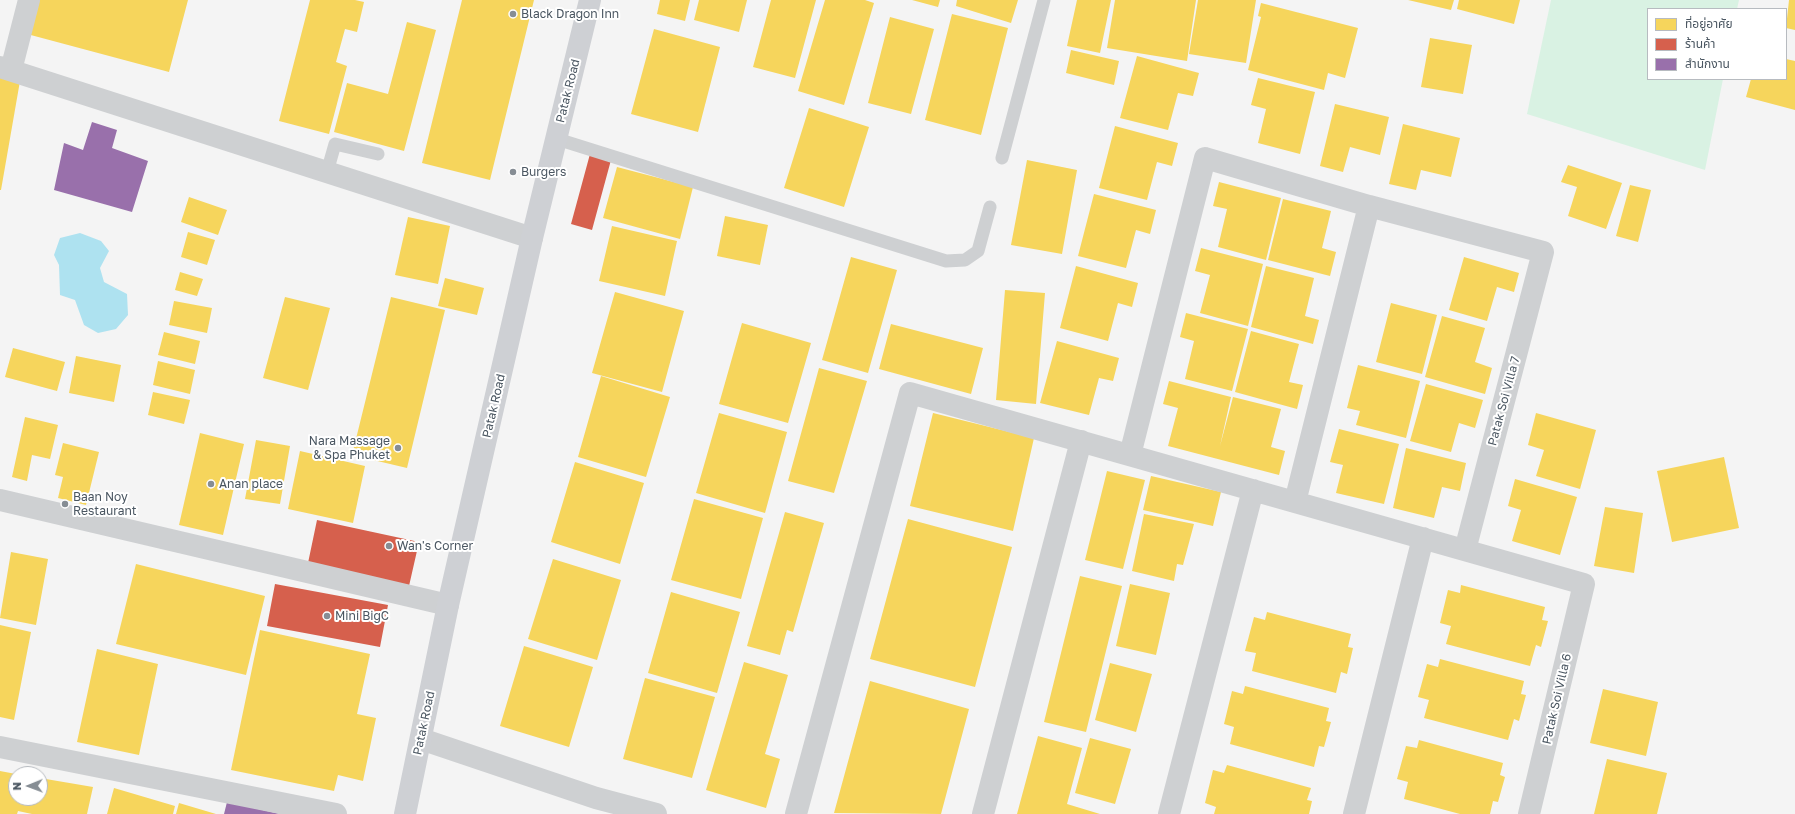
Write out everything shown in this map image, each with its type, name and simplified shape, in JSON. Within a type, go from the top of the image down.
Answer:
[{"type":"main road","name":"Patak Road","points":[[405,814],[448,605],[532,238],[590,0]]},
{"type":"street","points":[[29,0],[5,68],[532,238]]},
{"type":"street","points":[[1130,455],[1205,158],[1369,206],[1295,502]]},
{"type":"street","name":"Patak Soi Villa 7","points":[[1369,206],[1543,252],[1465,550]]},
{"type":"street","points":[[796,814],[910,393],[1465,550]]},
{"type":"street","points":[[983,814],[1081,441]]},
{"type":"street","points":[[1168,814],[1253,490]]},
{"type":"street","points":[[0,500],[448,605]]},
{"type":"street","points":[[1354,814],[1423,538]]},
{"type":"street","name":"Patak Soi Villa 6","points":[[1465,550],[1584,584],[1529,814]]},
{"type":"street","points":[[421,739],[596,798],[656,814]]},
{"type":"street","points":[[0,747],[336,814]]},
{"type":"lane","points":[[1002,158],[1044,0]]},
{"type":"lane","points":[[557,139],[946,261],[965,260],[978,251],[990,207]]},
{"type":"lane","points":[[328,172],[334,144],[378,154]]},
{"type":"green space","points":[[1551,0],[1739,0],[1737,8],[1647,8],[1647,80],[1723,80],[1705,170],[1527,114]]},
{"type":"water","points":[[80,233],[101,241],[109,251],[100,268],[104,282],[127,294],[128,315],[116,329],[98,333],[84,325],[75,300],[60,295],[59,265],[54,255],[60,238]]},
{"type":"building: ที่อยู่อาศัย","points":[[36,0],[188,0],[169,72],[27,34]]},
{"type":"building: ที่อยู่อาศัย","points":[[310,0],[355,0],[364,2],[357,32],[345,29],[336,62],[347,66],[329,134],[279,121]]},
{"type":"building: ที่อยู่อาศัย","points":[[462,0],[534,0],[490,180],[422,163]]},
{"type":"building: ที่อยู่อาศัย","points":[[660,0],[690,0],[685,21],[657,14]]},
{"type":"building: ที่อยู่อาศัย","points":[[699,0],[747,0],[739,32],[694,20]]},
{"type":"building: ที่อยู่อาศัย","points":[[771,0],[816,0],[795,78],[753,67]]},
{"type":"building: ที่อยู่อาศัย","points":[[825,0],[865,0],[874,3],[844,105],[798,91]]},
{"type":"building: ที่อยู่อาศัย","points":[[912,0],[940,0],[938,7]]},
{"type":"building: ที่อยู่อาศัย","points":[[957,0],[1018,0],[1011,23],[956,6]]},
{"type":"building: ที่อยู่อาศัย","points":[[1077,0],[1111,0],[1100,53],[1067,46]]},
{"type":"building: ที่อยู่อาศัย","points":[[1115,0],[1196,0],[1187,61],[1107,48]]},
{"type":"building: ที่อยู่อาศัย","points":[[1198,0],[1256,0],[1246,63],[1189,54]]},
{"type":"building: ที่อยู่อาศัย","points":[[1408,0],[1454,0],[1451,10]]},
{"type":"building: ที่อยู่อาศัย","points":[[1459,0],[1520,0],[1514,24],[1457,9]]},
{"type":"building: ที่อยู่อาศัย","points":[[1789,0],[1795,0],[1795,30],[1787,28]]},
{"type":"building: ที่อยู่อาศัย","points":[[1261,3],[1358,28],[1345,78],[1328,73],[1324,90],[1248,70],[1261,17],[1258,16]]},
{"type":"building: ที่อยู่อาศัย","points":[[952,14],[1008,28],[981,135],[925,120]]},
{"type":"building: ที่อยู่อาศัย","points":[[890,17],[934,29],[911,114],[868,103]]},
{"type":"building: ที่อยู่อาศัย","points":[[407,22],[436,30],[404,151],[334,132],[347,83],[388,94]]},
{"type":"building: ที่อยู่อาศัย","points":[[654,29],[720,47],[698,132],[631,114]]},
{"type":"building: ที่อยู่อาศัย","points":[[1430,38],[1472,45],[1463,94],[1421,87]]},
{"type":"building: ที่อยู่อาศัย","points":[[1071,50],[1119,61],[1114,85],[1066,73]]},
{"type":"building: ที่อยู่อาศัย","points":[[1137,56],[1199,73],[1193,96],[1178,93],[1168,130],[1120,118]]},
{"type":"building: ที่อยู่อาศัย","points":[[1787,59],[1795,61],[1795,110],[1746,97],[1751,80],[1787,80]]},
{"type":"building: ที่อยู่อาศัย","points":[[0,77],[20,81],[1,190],[0,190]]},
{"type":"building: ที่อยู่อาศัย","points":[[1258,78],[1315,92],[1300,154],[1258,143],[1266,109],[1251,105]]},
{"type":"building: ที่อยู่อาศัย","points":[[1335,104],[1389,117],[1380,155],[1350,147],[1343,172],[1320,166]]},
{"type":"building: ที่อยู่อาศัย","points":[[809,108],[869,127],[844,207],[784,188]]},
{"type":"building: ที่อยู่อาศัย","points":[[1403,124],[1460,138],[1451,177],[1421,170],[1416,190],[1389,184]]},
{"type":"building: ที่อยู่อาศัย","points":[[1115,126],[1178,143],[1172,166],[1157,162],[1147,200],[1099,188]]},
{"type":"building: ที่อยู่อาศัย","points":[[1027,160],[1077,170],[1062,254],[1011,245]]},
{"type":"building: ที่อยู่อาศัย","points":[[1568,165],[1622,183],[1606,229],[1568,216],[1577,187],[1561,182]]},
{"type":"building: ที่อยู่อาศัย","points":[[617,167],[693,187],[680,239],[603,218]]},
{"type":"building: ที่อยู่อาศัย","points":[[1219,182],[1281,198],[1266,260],[1218,247],[1227,209],[1213,206]]},
{"type":"building: ที่อยู่อาศัย","points":[[1630,185],[1651,190],[1638,242],[1616,236]]},
{"type":"building: ที่อยู่อาศัย","points":[[1094,194],[1156,210],[1150,234],[1136,230],[1126,268],[1078,256]]},
{"type":"building: ที่อยู่อาศัย","points":[[189,197],[227,210],[218,235],[181,222]]},
{"type":"building: ที่อยู่อาศัย","points":[[1283,199],[1331,211],[1322,248],[1336,252],[1330,276],[1268,260]]},
{"type":"building: ที่อยู่อาศัย","points":[[725,216],[768,225],[760,265],[717,256]]},
{"type":"building: ที่อยู่อาศัย","points":[[408,217],[450,226],[438,284],[395,275]]},
{"type":"building: ที่อยู่อาศัย","points":[[612,226],[677,241],[665,296],[599,281]]},
{"type":"building: ที่อยู่อาศัย","points":[[188,232],[215,240],[207,265],[181,257]]},
{"type":"building: ที่อยู่อาศัย","points":[[1201,248],[1263,264],[1248,326],[1200,313],[1210,275],[1195,271]]},
{"type":"building: ที่อยู่อาศัย","points":[[851,257],[897,270],[868,373],[822,360]]},
{"type":"building: ที่อยู่อาศัย","points":[[1464,257],[1519,273],[1514,292],[1497,287],[1487,321],[1449,310]]},
{"type":"building: ที่อยู่อาศัย","points":[[1076,266],[1138,283],[1132,307],[1118,303],[1108,341],[1060,328]]},
{"type":"building: ที่อยู่อาศัย","points":[[1266,266],[1314,278],[1305,316],[1319,320],[1313,344],[1251,327]]},
{"type":"building: ที่อยู่อาศัย","points":[[180,272],[203,279],[197,296],[175,290]]},
{"type":"building: ที่อยู่อาศัย","points":[[445,278],[484,288],[477,315],[438,306]]},
{"type":"building: ที่อยู่อาศัย","points":[[1005,290],[1045,293],[1036,404],[996,400]]},
{"type":"building: ที่อยู่อาศัย","points":[[615,292],[684,311],[662,392],[592,373]]},
{"type":"building: ที่อยู่อาศัย","points":[[285,297],[330,308],[308,390],[263,378]]},
{"type":"building: ที่อยู่อาศัย","points":[[391,297],[445,310],[407,468],[352,455]]},
{"type":"building: ที่อยู่อาศัย","points":[[174,301],[212,308],[207,333],[169,325]]},
{"type":"building: ที่อยู่อาศัย","points":[[1391,303],[1437,315],[1422,374],[1376,362]]},
{"type":"building: ที่อยู่อาศัย","points":[[1186,313],[1248,329],[1232,391],[1185,379],[1194,341],[1180,337]]},
{"type":"building: ที่อยู่อาศัย","points":[[1442,316],[1485,328],[1475,362],[1492,368],[1485,394],[1425,377]]},
{"type":"building: ที่อยู่อาศัย","points":[[742,323],[811,343],[788,423],[719,404]]},
{"type":"building: ที่อยู่อาศัย","points":[[891,324],[983,348],[971,394],[879,369]]},
{"type":"building: ที่อยู่อาศัย","points":[[1251,331],[1299,344],[1289,382],[1303,385],[1297,409],[1235,392]]},
{"type":"building: ที่อยู่อาศัย","points":[[164,332],[200,341],[195,364],[158,355]]},
{"type":"building: ที่อยู่อาศัย","points":[[1057,341],[1119,358],[1113,381],[1099,378],[1089,415],[1040,403]]},
{"type":"building: ที่อยู่อาศัย","points":[[13,348],[65,362],[57,391],[5,377]]},
{"type":"building: ที่อยู่อาศัย","points":[[76,356],[121,365],[114,402],[69,393]]},
{"type":"building: ที่อยู่อาศัย","points":[[158,361],[195,370],[190,394],[153,385]]},
{"type":"building: ที่อยู่อาศัย","points":[[1358,365],[1420,381],[1406,438],[1356,425],[1360,411],[1347,408]]},
{"type":"building: ที่อยู่อาศัย","points":[[819,368],[867,381],[834,493],[788,481]]},
{"type":"building: ที่อยู่อาศัย","points":[[601,376],[670,397],[646,477],[578,457]]},
{"type":"building: ที่อยู่อาศัย","points":[[1169,381],[1231,397],[1220,446],[1233,397],[1281,409],[1271,447],[1285,451],[1279,475],[1168,446],[1178,408],[1163,404]]},
{"type":"building: ที่อยู่อาศัย","points":[[1426,384],[1483,400],[1475,428],[1459,423],[1451,452],[1410,441]]},
{"type":"building: ที่อยู่อาศัย","points":[[153,392],[190,400],[184,424],[148,415]]},
{"type":"building: ที่อยู่อาศัย","points":[[719,413],[787,432],[765,513],[696,493]]},
{"type":"building: ที่อยู่อาศัย","points":[[933,413],[1034,438],[1013,531],[910,506]]},
{"type":"building: ที่อยู่อาศัย","points":[[1536,413],[1596,430],[1580,489],[1536,476],[1544,450],[1528,445]]},
{"type":"building: ที่อยู่อาศัย","points":[[25,417],[58,425],[50,459],[32,455],[27,481],[12,477]]},
{"type":"building: ที่อยู่อาศัย","points":[[1339,429],[1399,444],[1384,504],[1336,493],[1343,465],[1330,462]]},
{"type":"building: ที่อยู่อาศัย","name":"Anan place","points":[[200,433],[244,444],[223,535],[179,525]]},
{"type":"building: ที่อยู่อาศัย","points":[[256,440],[290,446],[280,504],[245,499]]},
{"type":"building: ที่อยู่อาศัย","points":[[63,443],[99,452],[86,505],[58,498],[63,477],[55,475]]},
{"type":"building: ที่อยู่อาศัย","points":[[1406,448],[1466,463],[1460,491],[1442,487],[1434,518],[1393,508]]},
{"type":"building: ที่อยู่อาศัย","points":[[300,451],[365,466],[353,523],[288,509]]},
{"type":"building: ที่อยู่อาศัย","points":[[1724,457],[1739,528],[1672,542],[1657,471]]},
{"type":"building: ที่อยู่อาศัย","points":[[575,462],[644,483],[620,564],[551,542]]},
{"type":"building: ที่อยู่อาศัย","points":[[1107,471],[1145,480],[1123,569],[1085,560]]},
{"type":"building: ที่อยู่อาศัย","points":[[1151,476],[1221,492],[1213,526],[1143,510]]},
{"type":"building: ที่อยู่อาศัย","points":[[1515,479],[1577,497],[1560,555],[1512,541],[1521,510],[1508,506]]},
{"type":"building: ที่อยู่อาศัย","points":[[694,499],[763,518],[741,599],[671,580]]},
{"type":"building: ที่อยู่อาศัย","points":[[1605,507],[1643,513],[1634,573],[1594,566]]},
{"type":"building: ที่อยู่อาศัย","points":[[785,512],[824,523],[793,632],[787,630],[780,655],[747,646]]},
{"type":"building: ที่อยู่อาศัย","points":[[1144,514],[1194,524],[1183,565],[1177,564],[1174,581],[1132,571]]},
{"type":"building: ที่อยู่อาศัย","points":[[908,519],[1012,547],[975,687],[870,659]]},
{"type":"building: ที่อยู่อาศัย","points":[[11,552],[48,559],[36,625],[0,618]]},
{"type":"building: ที่อยู่อาศัย","points":[[553,559],[621,580],[597,660],[528,639]]},
{"type":"building: ที่อยู่อาศัย","points":[[136,564],[265,596],[246,675],[116,644]]},
{"type":"building: ที่อยู่อาศัย","points":[[1080,576],[1122,586],[1086,732],[1044,722]]},
{"type":"building: ที่อยู่อาศัย","points":[[1130,584],[1170,593],[1156,655],[1116,646]]},
{"type":"building: ที่อยู่อาศัย","points":[[1461,585],[1545,607],[1542,620],[1548,621],[1541,647],[1536,645],[1530,666],[1446,644],[1451,626],[1440,623],[1448,590],[1460,593]]},
{"type":"building: ที่อยู่อาศัย","points":[[671,592],[740,612],[717,693],[648,673]]},
{"type":"building: ที่อยู่อาศัย","points":[[1267,612],[1351,634],[1348,647],[1353,648],[1347,674],[1341,672],[1336,693],[1252,671],[1256,653],[1245,651],[1254,617],[1265,620]]},
{"type":"building: ที่อยู่อาศัย","points":[[0,625],[31,632],[14,720],[0,717]]},
{"type":"building: ที่อยู่อาศัย","points":[[260,630],[370,654],[357,714],[376,718],[363,781],[338,775],[334,791],[231,770]]},
{"type":"building: ที่อยู่อาศัย","points":[[524,646],[593,667],[569,747],[500,726]]},
{"type":"building: ที่อยู่อาศัย","points":[[97,649],[158,664],[139,755],[77,742]]},
{"type":"building: ที่อยู่อาศัย","points":[[1440,659],[1524,681],[1521,694],[1526,695],[1519,721],[1514,719],[1508,740],[1424,718],[1429,700],[1418,697],[1427,664],[1438,667]]},
{"type":"building: ที่อยู่อาศัย","points":[[744,662],[788,675],[765,754],[780,759],[766,808],[706,790]]},
{"type":"building: ที่อยู่อาศัย","points":[[1110,663],[1152,674],[1136,732],[1095,720]]},
{"type":"building: ที่อยู่อาศัย","points":[[645,678],[715,697],[692,778],[623,759]]},
{"type":"building: ที่อยู่อาศัย","points":[[870,681],[969,709],[941,814],[834,813]]},
{"type":"building: ที่อยู่อาศัย","points":[[1245,686],[1329,708],[1326,721],[1331,722],[1324,747],[1319,746],[1314,767],[1230,744],[1234,727],[1224,724],[1232,691],[1243,694]]},
{"type":"building: ที่อยู่อาศัย","points":[[1603,689],[1658,702],[1646,756],[1590,743]]},
{"type":"building: ที่อยู่อาศัย","points":[[1038,736],[1082,748],[1067,804],[1100,814],[1017,814]]},
{"type":"building: ที่อยู่อาศัย","points":[[1090,738],[1131,749],[1115,804],[1075,793]]},
{"type":"building: ที่อยู่อาศัย","points":[[1419,740],[1503,763],[1500,775],[1505,777],[1498,802],[1493,801],[1490,814],[1460,814],[1404,799],[1408,782],[1397,779],[1406,746],[1417,748]]},
{"type":"building: ที่อยู่อาศัย","points":[[1607,759],[1667,773],[1657,814],[1594,814]]},
{"type":"building: ที่อยู่อาศัย","points":[[1227,765],[1311,788],[1307,800],[1312,801],[1309,814],[1214,814],[1216,807],[1205,803],[1213,770],[1224,773]]},
{"type":"building: ที่อยู่อาศัย","points":[[0,771],[8,772],[8,806],[48,806],[48,779],[93,787],[87,814],[32,814],[18,811],[17,814],[0,814]]},
{"type":"building: ที่อยู่อาศัย","points":[[114,788],[175,806],[173,814],[107,814]]},
{"type":"building: ที่อยู่อาศัย","points":[[179,803],[216,814],[176,814]]},
{"type":"building: ร้านค้า","points":[[590,154],[611,160],[592,230],[571,224]]},
{"type":"building: ร้านค้า","points":[[317,520],[419,542],[409,586],[308,563]]},
{"type":"building: ร้านค้า","name":"Mini BigC","points":[[275,584],[388,605],[380,647],[267,626]]},
{"type":"building: สำนักงาน","points":[[92,122],[117,130],[112,148],[148,161],[132,212],[54,190],[64,143],[83,150]]},
{"type":"building: สำนักงาน","points":[[227,802],[280,814],[224,814]]},
{"type":"place","name":"Black Dragon Inn","points":[[513,14]]},
{"type":"place","name":"Burgers","points":[[513,172]]},
{"type":"place","name":"Nara Massage & Spa Phuket","points":[[398,448]]},
{"type":"place","name":"Anan place","points":[[211,484]]},
{"type":"place","name":"Baan Noy Restaurant","points":[[65,504]]},
{"type":"place","name":"Wan's Corner","points":[[389,546]]},
{"type":"place","name":"Mini BigC","points":[[327,616]]}]
